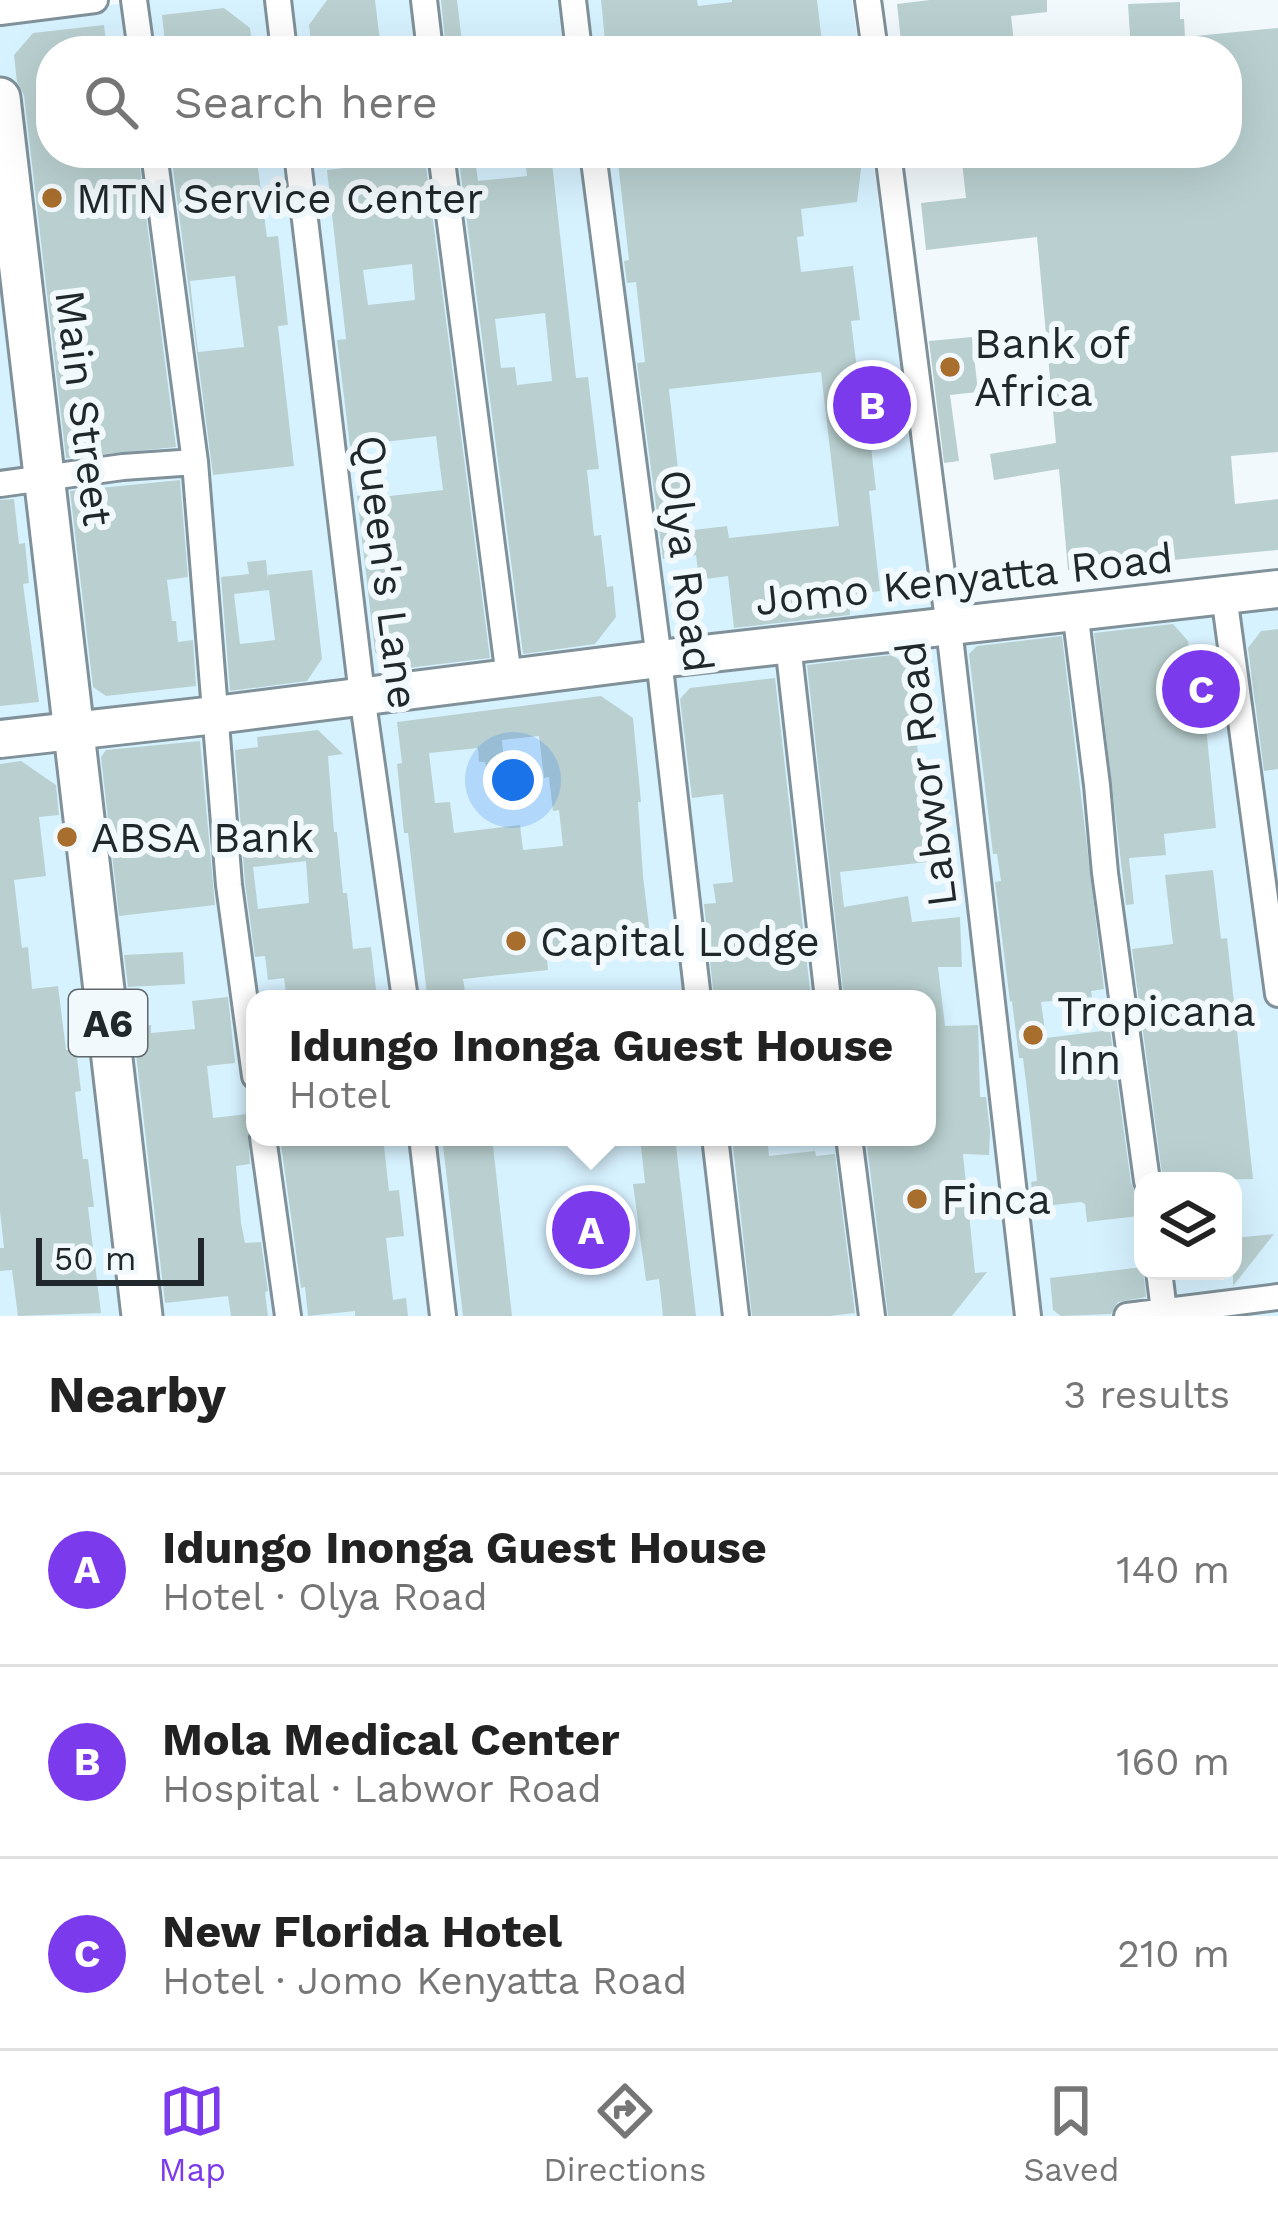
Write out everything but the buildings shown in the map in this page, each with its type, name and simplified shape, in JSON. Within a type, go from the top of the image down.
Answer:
[{"type":"main road","name":"Main Street","points":[[0,98],[75,729]]},
{"type":"main road","name":"Jomo Kenyatta Road","points":[[0,739],[1278,589]]},
{"type":"main road","name":"A6","points":[[75,729],[142,1316]]},
{"type":"street","points":[[0,12],[95,0]]},
{"type":"street","points":[[134,0],[139,36]]},
{"type":"street","points":[[278,0],[282,36]]},
{"type":"street","points":[[424,0],[428,36]]},
{"type":"street","points":[[573,0],[577,36]]},
{"type":"street","points":[[868,0],[873,36]]},
{"type":"street","points":[[156,168],[195,462],[229,885],[246,1010]]},
{"type":"street","name":"Queen's Lane","points":[[299,168],[362,695],[404,990]]},
{"type":"street","points":[[443,168],[509,677]]},
{"type":"street","name":"Olya Road","points":[[595,168],[697,990]]},
{"type":"street","name":"Labwor Road","points":[[890,168],[949,628],[1028,1316]]},
{"type":"street","points":[[0,484],[195,462]]},
{"type":"street","points":[[1224,595],[1278,994]]},
{"type":"street","points":[[1075,611],[1147,1172]]},
{"type":"street","points":[[788,644],[827,990]]},
{"type":"street","points":[[264,1146],[288,1316]]},
{"type":"street","points":[[423,1146],[443,1316]]},
{"type":"street","points":[[716,1146],[736,1316]]},
{"type":"street","points":[[850,1146],[872,1316]]},
{"type":"street","points":[[1160,1280],[1165,1312]]},
{"type":"street","points":[[1127,1316],[1278,1297]]},
{"type":"shaded area","points":[[147,0],[852,0],[857,36],[36,36],[36,168],[874,168],[936,633],[1278,592],[1278,1316],[0,1316],[0,20]]},
{"type":"place","name":"MTN Service Center","points":[[52,198]]},
{"type":"place","name":"Bank of Africa","points":[[950,367]]},
{"type":"place","name":"Mola Medical Center","points":[[872,405]]},
{"type":"place","name":"New Florida Hotel","points":[[1201,689]]},
{"type":"place","name":"ABSA Bank","points":[[67,837]]},
{"type":"place","name":"Capital Lodge","points":[[516,941]]},
{"type":"place","name":"Tropicana Inn","points":[[1033,1035]]},
{"type":"place","name":"Finca","points":[[917,1199]]},
{"type":"place","name":"Idungo Inonga Guest House","points":[[591,1230]]}]
